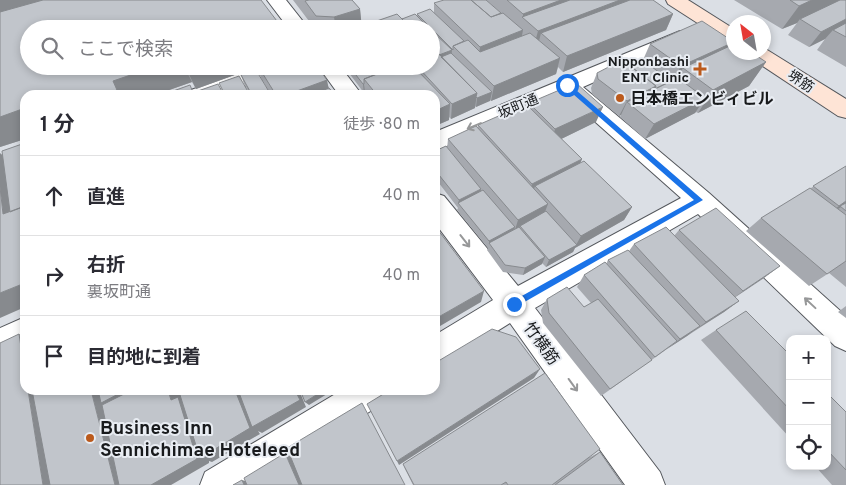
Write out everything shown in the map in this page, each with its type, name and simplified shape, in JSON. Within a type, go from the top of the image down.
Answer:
[{"type":"main road","points":[[675,0],[726,33]]},
{"type":"main road","name":"堺筋","points":[[768,60],[846,110]]},
{"type":"street","points":[[276,0],[292,20]]},
{"type":"street","name":"坂町通","points":[[440,140],[712,24]]},
{"type":"street","points":[[214,90],[256,75]]},
{"type":"street","points":[[335,75],[347,90]]},
{"type":"street","points":[[567,85],[700,200],[846,336]]},
{"type":"street","points":[[440,349],[514,304],[700,200]]},
{"type":"street","name":"竹横筋","points":[[440,209],[514,304],[647,485]]},
{"type":"street","points":[[0,344],[20,334]]},
{"type":"street","points":[[218,485],[365,395]]},
{"type":"building","points":[[43,0],[261,0],[276,20],[20,20],[20,75],[131,75],[113,81],[117,90],[20,90],[20,110],[0,117],[0,12]]},
{"type":"building","points":[[352,0],[360,9],[334,17],[316,16],[305,1]]},
{"type":"building","points":[[444,0],[471,0],[491,17],[503,13],[523,30],[480,47],[434,3]]},
{"type":"building","points":[[471,0],[486,0],[501,13],[491,17]]},
{"type":"building","points":[[507,0],[561,0],[523,14]]},
{"type":"building","points":[[570,0],[620,0],[538,31],[522,17]]},
{"type":"building","points":[[630,0],[653,0],[673,14],[567,56],[541,33]]},
{"type":"building","points":[[790,0],[812,0],[799,6]]},
{"type":"building","points":[[840,0],[846,0],[846,19],[821,32],[800,19]]},
{"type":"building","points":[[430,9],[464,41],[453,46],[453,50],[440,37],[440,20],[423,20],[417,14]]},
{"type":"building","points":[[397,14],[403,20],[380,20]]},
{"type":"building","points":[[415,14],[421,20],[403,20]]},
{"type":"building","points":[[702,21],[726,37],[726,46],[681,66],[650,44]]},
{"type":"building","points":[[846,23],[846,37],[833,30]]},
{"type":"building","points":[[530,33],[560,58],[494,86],[453,46],[468,40],[480,52]]},
{"type":"building","points":[[440,39],[452,50],[440,55]]},
{"type":"building","points":[[726,48],[726,60],[763,60],[766,62],[713,90],[683,68]]},
{"type":"building","points":[[451,53],[492,92],[477,98],[477,93],[441,57]]},
{"type":"building","points":[[440,55],[477,93],[452,104],[425,75],[440,75]]},
{"type":"building","points":[[641,59],[671,81],[655,89],[656,86],[628,64]]},
{"type":"building","points":[[622,60],[656,86],[627,101],[598,79],[597,73]]},
{"type":"building","points":[[241,75],[259,75],[268,90],[249,90]]},
{"type":"building","points":[[264,75],[323,75],[327,80],[300,90],[273,90]]},
{"type":"building","points":[[356,75],[375,75],[364,79],[363,84]]},
{"type":"building","points":[[374,75],[422,75],[436,90],[373,90],[364,79]]},
{"type":"building","points":[[239,76],[247,90],[222,90],[219,83]]},
{"type":"building","points":[[678,78],[705,98],[654,124],[627,102]]},
{"type":"building","points":[[576,83],[603,107],[555,129],[529,103]]},
{"type":"building","points":[[218,84],[221,90],[201,90]]},
{"type":"building","points":[[190,85],[192,90],[176,90]]},
{"type":"building","points":[[440,94],[450,104],[440,109]]},
{"type":"building","points":[[526,104],[582,159],[532,184],[478,125]]},
{"type":"building","points":[[476,126],[548,204],[518,220],[448,139]]},
{"type":"building","points":[[20,145],[20,208],[10,212],[2,151]]},
{"type":"building","points":[[446,146],[481,189],[459,200],[440,176],[440,149]]},
{"type":"building","points":[[584,161],[632,207],[581,236],[535,186]]},
{"type":"building","points":[[846,166],[846,201],[839,206],[813,186]]},
{"type":"building","points":[[0,187],[3,214],[20,208],[20,285],[0,293]]},
{"type":"building","points":[[810,188],[846,215],[846,261],[827,274],[761,218]]},
{"type":"building","points":[[483,190],[515,227],[489,241],[458,203]]},
{"type":"building","points":[[846,203],[846,211],[840,206]]},
{"type":"building","points":[[716,208],[780,266],[743,291],[679,230]]},
{"type":"building","points":[[546,211],[577,245],[549,260],[520,226]]},
{"type":"building","points":[[519,227],[545,257],[525,268],[505,265],[489,243]]},
{"type":"building","points":[[666,227],[739,301],[706,322],[634,244]]},
{"type":"building","points":[[440,233],[484,291],[440,316]]},
{"type":"building","points":[[628,250],[700,326],[680,339],[608,260]]},
{"type":"building","points":[[605,262],[677,341],[655,357],[584,275]]},
{"type":"building","points":[[567,287],[584,307],[598,299],[652,360],[610,389],[549,313],[547,299]]},
{"type":"building","points":[[746,311],[786,351],[786,406],[716,330]]},
{"type":"building","points":[[492,329],[516,337],[540,369],[397,461],[367,404],[382,395],[440,395],[440,360]]},
{"type":"building","points":[[19,334],[20,395],[29,395],[43,485],[0,485],[0,343]]},
{"type":"building","points":[[545,373],[600,449],[552,485],[508,485],[506,482],[501,485],[414,485],[403,464]]},
{"type":"building","name":"Business Inn Sennichimae Hoteleed","points":[[33,395],[92,395],[115,485],[50,485]]},
{"type":"building","points":[[99,395],[116,395],[101,403]]},
{"type":"building","points":[[122,395],[170,395],[171,400],[178,397],[197,459],[151,485],[119,485],[102,405]]},
{"type":"building","points":[[180,395],[237,395],[250,428],[200,458]]},
{"type":"building","points":[[240,395],[298,395],[300,400],[252,427]]},
{"type":"building","points":[[302,395],[316,395],[305,402]]},
{"type":"building","points":[[831,397],[846,412],[846,470],[831,454]]},
{"type":"building","points":[[362,403],[405,485],[302,485],[287,448]]},
{"type":"building","points":[[600,452],[623,485],[555,485]]},
{"type":"building","points":[[285,453],[299,485],[247,485],[244,478]]},
{"type":"building","points":[[242,480],[244,485],[233,485]]},
{"type":"place","name":"Nipponbashi ENT Clinic","points":[[700,69]]},
{"type":"place","name":"日本橋エンビィビル","points":[[620,98]]},
{"type":"place","name":"Business Inn Sennichimae Hoteleed","points":[[90,438]]},
{"type":"route","points":[[514,304],[700,200],[567,85]]}]
